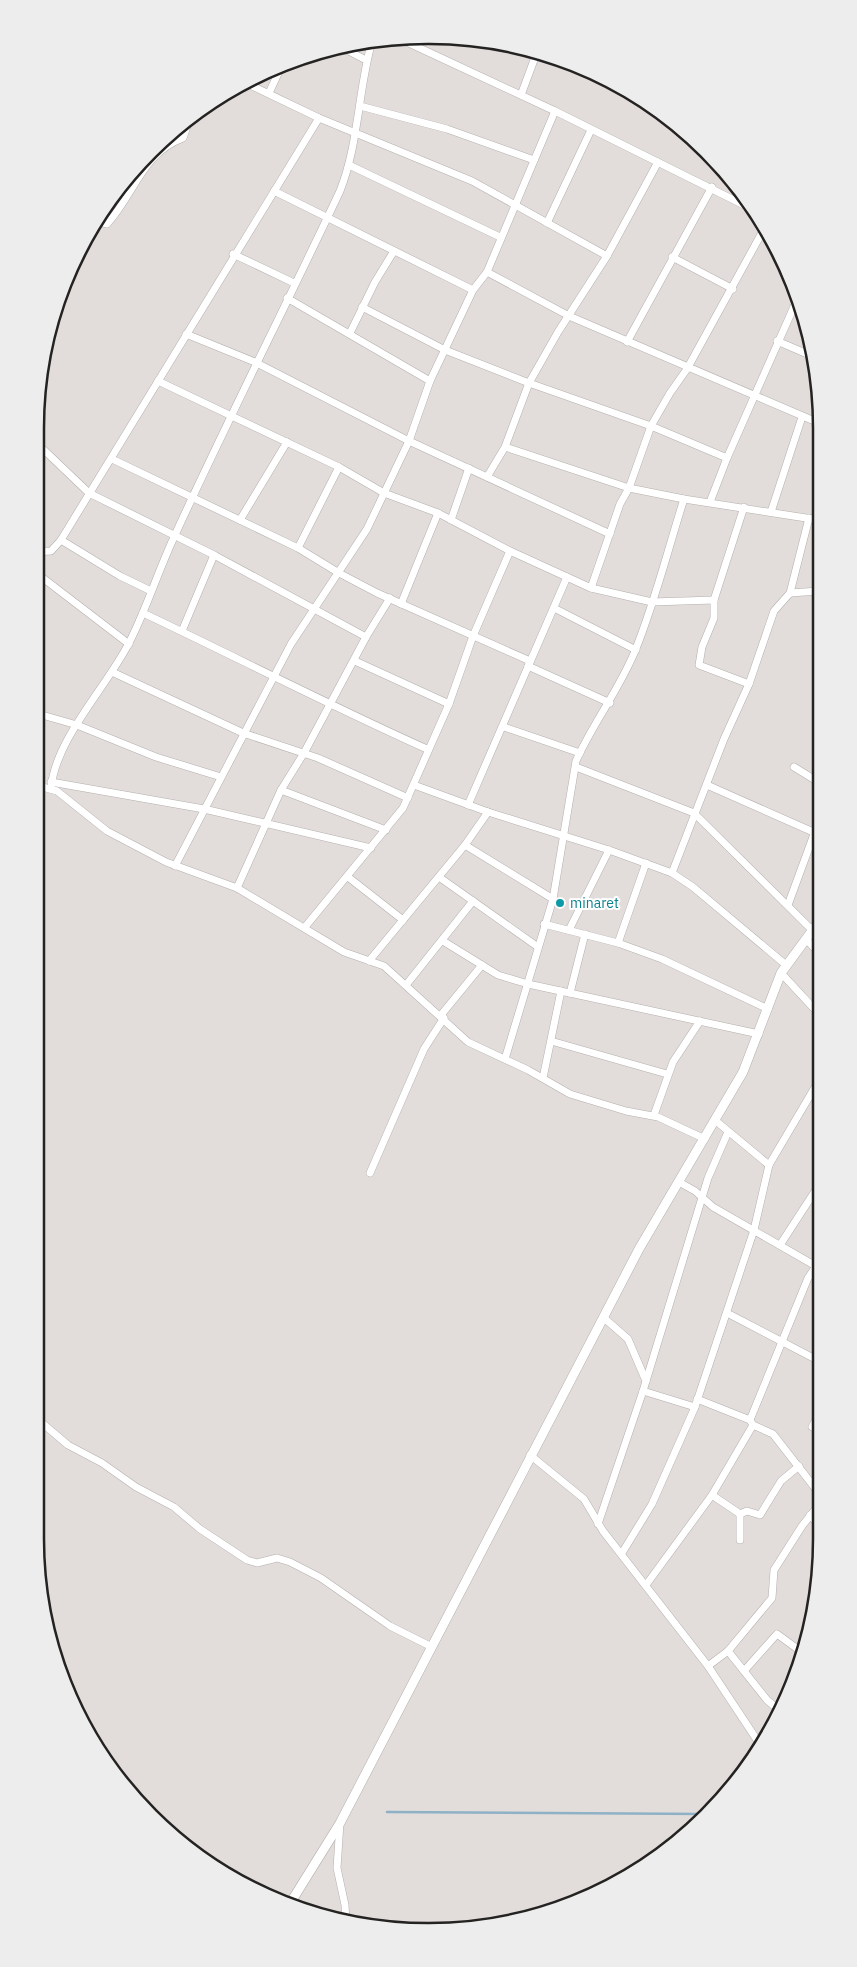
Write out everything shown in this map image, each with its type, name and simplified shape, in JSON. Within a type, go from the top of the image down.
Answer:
[{"type":"street","points":[[412,45],[555,111],[739,202]]},
{"type":"street","points":[[51,785],[57,761],[76,725],[129,644],[174,535],[193,498],[255,362],[340,191],[349,165],[366,60],[370,48]]},
{"type":"street","points":[[350,52],[366,60]]},
{"type":"street","points":[[521,95],[534,59]]},
{"type":"street","points":[[269,93],[278,74]]},
{"type":"street","points":[[253,86],[318,118],[356,131],[472,181],[515,203],[607,256]]},
{"type":"street","points":[[360,106],[447,129],[534,160]]},
{"type":"street","points":[[175,866],[291,644],[367,529],[409,441],[430,381],[473,290],[487,272],[500,237],[555,111]]},
{"type":"street","points":[[44,551],[51,551],[61,540],[112,459],[233,254],[318,118]]},
{"type":"street","points":[[171,142],[183,138],[186,130]]},
{"type":"street","points":[[547,223],[592,130]]},
{"type":"street","points":[[487,477],[505,447],[529,383],[607,256],[658,162]]},
{"type":"street","points":[[349,165],[500,237]]},
{"type":"street","points":[[103,223],[107,224],[117,213],[135,180]]},
{"type":"street","points":[[627,342],[712,187]]},
{"type":"street","points":[[274,191],[473,290]]},
{"type":"street","points":[[592,588],[620,504],[629,488],[651,426],[670,393],[687,369],[761,235]]},
{"type":"street","points":[[350,333],[362,307],[394,251]]},
{"type":"street","points":[[233,254],[294,283]]},
{"type":"street","points":[[672,257],[732,289]]},
{"type":"street","points":[[487,272],[569,316],[687,369],[813,421]]},
{"type":"street","points":[[287,298],[430,381]]},
{"type":"street","points":[[362,307],[445,350],[529,383],[651,426],[726,458]]},
{"type":"street","points":[[710,502],[726,458],[794,307]]},
{"type":"street","points":[[186,334],[255,362],[409,441],[610,534]]},
{"type":"street","points":[[777,341],[806,353]]},
{"type":"street","points":[[158,381],[287,442],[384,493],[438,513],[510,551],[592,588],[652,602],[714,600]]},
{"type":"street","points":[[771,512],[802,417]]},
{"type":"street","points":[[240,520],[287,442]]},
{"type":"street","points":[[505,447],[629,488],[684,499],[813,519]]},
{"type":"street","points":[[44,450],[89,493],[214,555],[313,610],[366,636]]},
{"type":"street","points":[[112,459],[298,548],[339,573],[401,604],[474,636],[610,703]]},
{"type":"street","points":[[298,548],[338,468]]},
{"type":"street","points":[[451,520],[469,468]]},
{"type":"street","points":[[505,1059],[553,899],[580,753],[585,741],[610,703],[636,650],[684,499]]},
{"type":"street","points":[[744,507],[714,600],[714,618],[702,647],[699,665],[749,684]]},
{"type":"street","points":[[401,604],[438,513]]},
{"type":"street","points":[[672,874],[694,813],[749,684],[774,611],[790,593],[809,518]]},
{"type":"street","points":[[61,540],[120,576],[151,591]]},
{"type":"street","points":[[305,927],[386,830],[408,798],[427,749],[449,704],[474,636],[510,551]]},
{"type":"street","points":[[182,631],[214,555]]},
{"type":"street","points":[[468,805],[504,727],[529,663],[567,577]]},
{"type":"street","points":[[44,579],[129,644]]},
{"type":"street","points":[[790,593],[813,591]]},
{"type":"street","points":[[237,888],[281,790],[304,753],[355,661],[366,636],[390,598]]},
{"type":"street","points":[[554,608],[636,650]]},
{"type":"street","points":[[143,613],[275,675],[330,705],[427,749]]},
{"type":"street","points":[[355,661],[449,704]]},
{"type":"street","points":[[112,672],[244,734],[304,753],[408,798]]},
{"type":"street","points":[[44,716],[76,725],[142,752],[221,777]]},
{"type":"street","points":[[504,727],[580,753]]},
{"type":"street","points":[[293,1899],[340,1823],[603,1317],[743,1072],[784,969],[812,930],[694,813],[576,767]]},
{"type":"street","points":[[794,767],[813,779]]},
{"type":"street","points":[[44,785],[204,809],[371,848]]},
{"type":"street","points":[[51,785],[107,831],[175,866],[237,888],[352,956],[384,966],[443,1017],[468,1042],[543,1078],[570,1094],[632,1112],[654,1115],[705,1140]]},
{"type":"street","points":[[414,785],[488,812],[609,850],[672,874],[693,887],[784,969],[813,1006]]},
{"type":"street","points":[[707,785],[813,831]]},
{"type":"street","points":[[281,790],[386,830]]},
{"type":"street","points":[[369,961],[465,845],[488,812]]},
{"type":"street","points":[[788,905],[813,843]]},
{"type":"street","points":[[465,845],[553,899]]},
{"type":"street","points":[[569,930],[609,850]]},
{"type":"street","points":[[618,943],[646,863]]},
{"type":"street","points":[[348,877],[403,920]]},
{"type":"street","points":[[439,877],[538,947]]},
{"type":"street","points":[[406,985],[473,901]]},
{"type":"street","points":[[544,924],[618,943],[680,966],[768,1009]]},
{"type":"street","points":[[570,993],[585,934]]},
{"type":"street","points":[[806,938],[813,946]]},
{"type":"street","points":[[443,941],[498,975],[528,984],[759,1034]]},
{"type":"street","points":[[370,1173],[424,1049],[443,1017],[482,965]]},
{"type":"street","points":[[543,1078],[561,991]]},
{"type":"street","points":[[654,1115],[667,1074],[677,1054],[700,1021]]},
{"type":"street","points":[[551,1042],[667,1074]]},
{"type":"street","points":[[622,1553],[652,1504],[695,1407],[754,1230],[769,1165],[813,1091]]},
{"type":"street","points":[[716,1121],[769,1165]]},
{"type":"street","points":[[598,1524],[643,1391],[702,1198],[728,1132]]},
{"type":"street","points":[[679,1182],[690,1187],[702,1198],[754,1230],[813,1264]]},
{"type":"street","points":[[780,1245],[813,1194]]},
{"type":"street","points":[[646,1585],[712,1495],[751,1422],[782,1339],[813,1277]]},
{"type":"street","points":[[727,1313],[782,1339],[813,1357]]},
{"type":"street","points":[[603,1317],[628,1339],[646,1381]]},
{"type":"street","points":[[643,1391],[695,1407]]},
{"type":"street","points":[[697,1399],[751,1422],[773,1434],[813,1485]]},
{"type":"street","points":[[44,1425],[68,1445],[102,1463],[136,1487],[174,1507],[200,1529],[246,1560],[257,1563],[277,1558],[290,1562],[326,1581],[390,1626],[432,1647]]},
{"type":"street","points":[[530,1455],[578,1492],[598,1524],[708,1666],[757,1739]]},
{"type":"street","points":[[740,1514],[747,1511],[760,1515],[781,1481],[799,1466]]},
{"type":"street","points":[[712,1495],[740,1514]]},
{"type":"street","points":[[708,1666],[728,1651],[772,1598],[774,1570],[813,1512]]},
{"type":"street","points":[[740,1514],[740,1540]]},
{"type":"street","points":[[810,1515],[813,1518]]},
{"type":"street","points":[[744,1670],[777,1634],[797,1649]]},
{"type":"street","points":[[728,1651],[767,1700],[775,1707]]},
{"type":"street","points":[[340,1823],[337,1868],[346,1914]]},
{"type":"waterway","points":[[387,1812],[698,1814]]},
{"type":"place","name":"minaret","points":[[560,903]]}]
